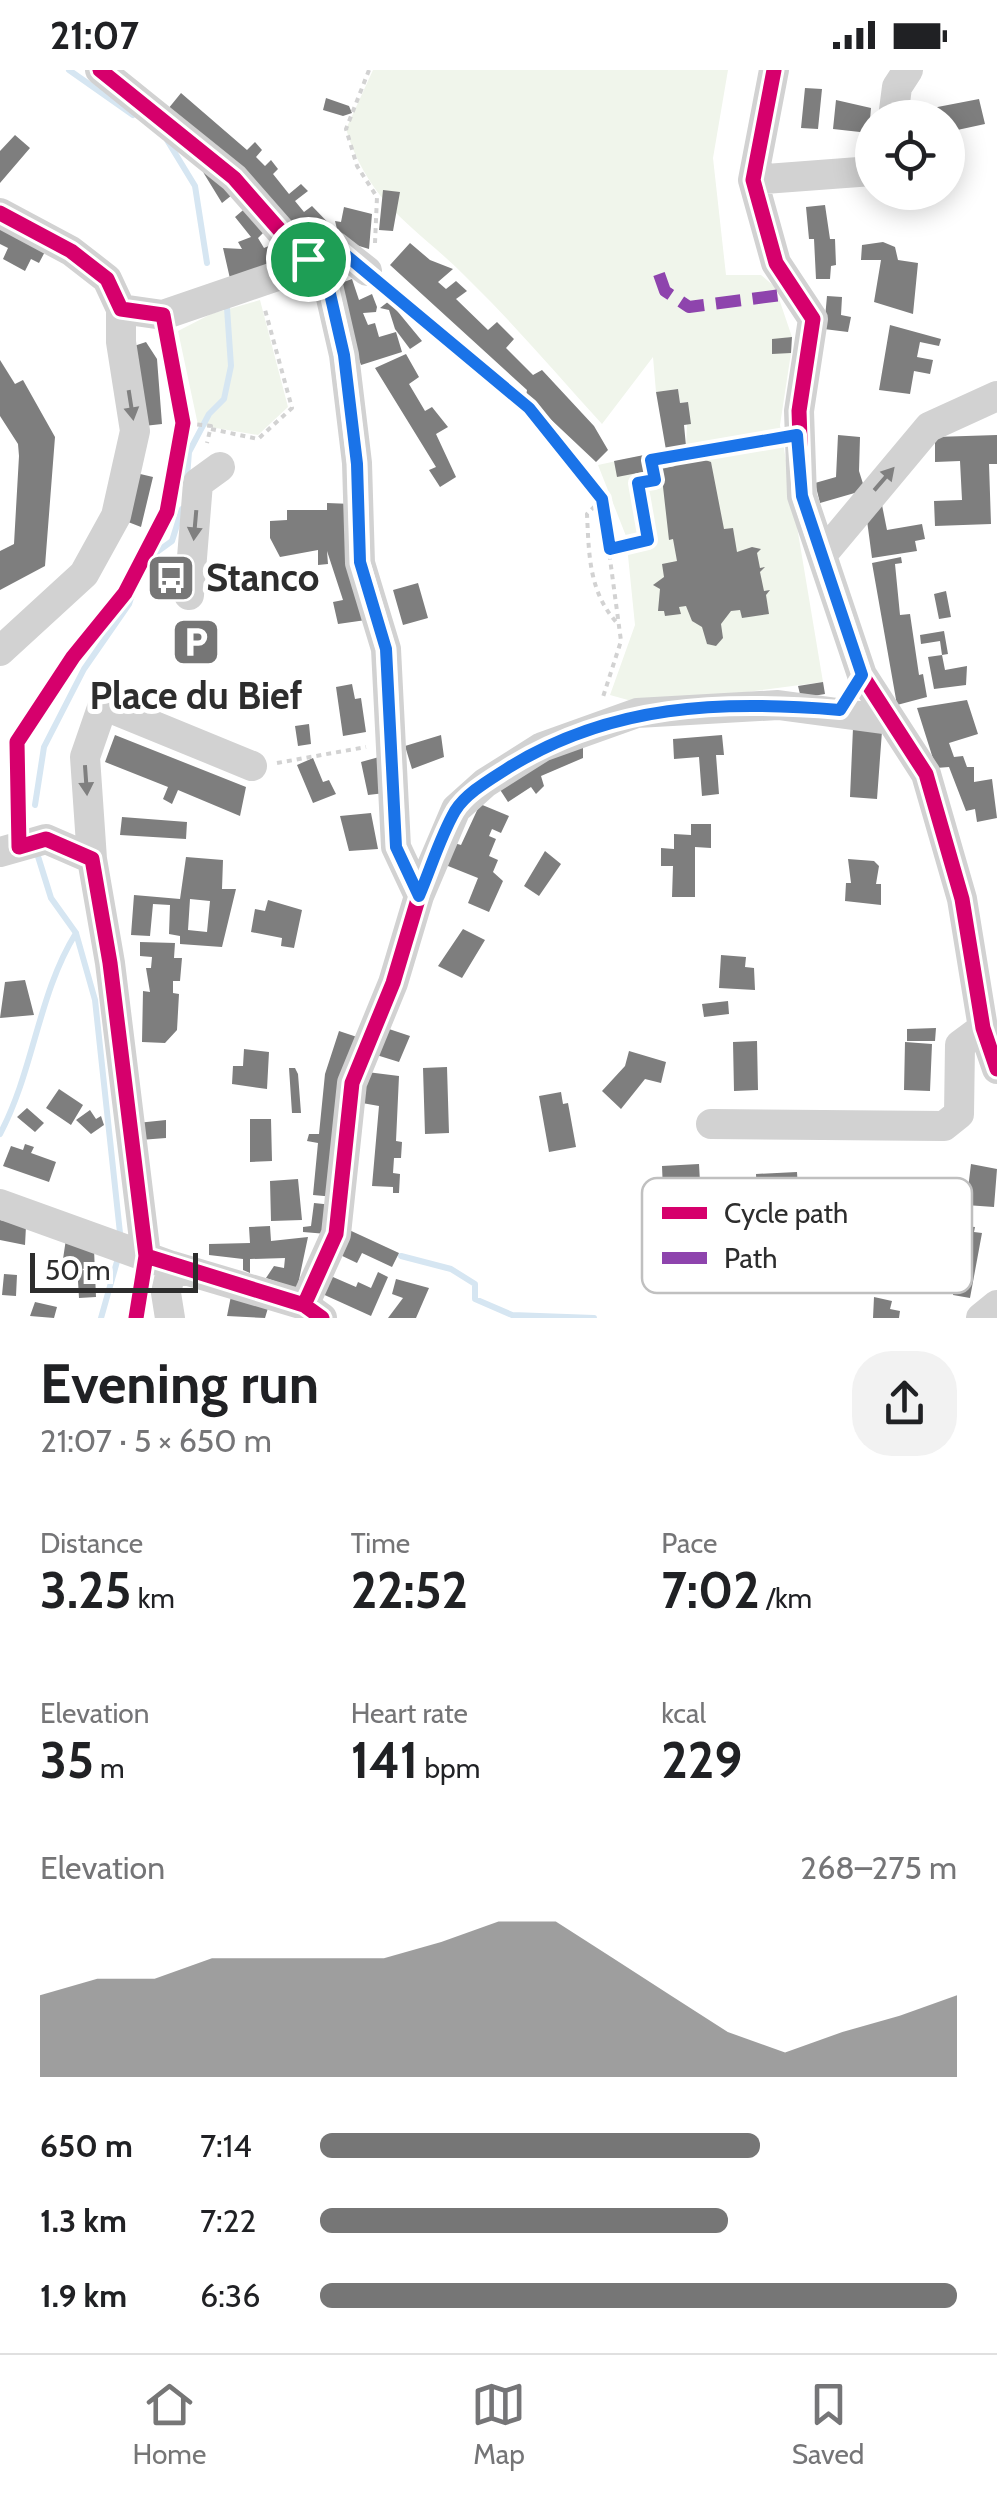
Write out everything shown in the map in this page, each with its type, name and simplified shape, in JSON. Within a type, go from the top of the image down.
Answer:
[{"type":"street","points":[[100,70],[234,178],[328,285],[344,355],[357,464],[360,562],[386,649],[396,847],[419,896]]},
{"type":"street","points":[[774,70],[753,180],[776,264],[813,320],[797,435],[802,496],[862,675],[926,774],[962,898],[983,1028],[997,1070]]},
{"type":"street","points":[[895,100],[897,87],[908,70]]},
{"type":"street","points":[[753,180],[855,172]]},
{"type":"street","points":[[0,213],[70,251],[107,279],[121,308],[121,342],[135,430],[116,516],[84,574],[0,651]]},
{"type":"street","points":[[121,308],[163,314],[310,261],[335,246],[367,271]]},
{"type":"street","points":[[822,555],[929,428],[997,396]]},
{"type":"street","points":[[189,595],[198,483],[220,467]]},
{"type":"street","points":[[840,710],[862,675]]},
{"type":"street","points":[[170,1318],[92,859],[85,757],[103,705],[252,766]]},
{"type":"street","points":[[0,1204],[313,1311],[336,1234],[352,1083],[393,983],[419,896],[456,808],[485,783],[542,747],[637,713],[778,705],[840,710],[890,720]]},
{"type":"street","points":[[9,850],[46,839],[92,859]]},
{"type":"street","points":[[710,1124],[944,1126],[959,1114],[960,1045],[983,1028]]},
{"type":"street","points":[[981,1318],[997,1306]]},
{"type":"path","points":[[370,70],[346,129],[357,166],[377,196],[376,240],[367,271],[529,408],[602,499],[622,640],[602,700]]},
{"type":"path","points":[[163,314],[183,423],[258,439],[292,408],[262,296]]},
{"type":"path","points":[[610,549],[648,540],[638,483],[655,480],[651,460],[797,435]]},
{"type":"path","points":[[174,479],[180,446]]},
{"type":"path","points":[[9,850],[16,742],[74,657],[125,594],[167,512],[170,495]]},
{"type":"path","points":[[602,499],[587,514],[589,555],[598,602],[620,626]]},
{"type":"path","points":[[252,766],[389,745]]},
{"type":"shaded area","points":[[373,70],[728,70],[713,158],[726,275],[761,275],[775,287],[792,337],[772,340],[772,353],[791,353],[780,425],[823,682],[646,705],[610,695],[635,625],[626,536],[598,465],[686,446],[688,402],[680,403],[678,389],[656,392],[653,357],[602,424],[488,299],[382,198],[356,156],[346,129]]},
{"type":"shaded area","points":[[260,300],[288,407],[258,435],[198,425],[178,331],[211,314]]},
{"type":"building","points":[[805,88],[822,89],[818,129],[801,128]]},
{"type":"building","points":[[181,93],[247,150],[255,142],[262,150],[256,157],[265,166],[271,160],[278,169],[273,174],[289,194],[301,184],[308,191],[295,201],[304,212],[312,206],[338,233],[335,221],[341,222],[344,207],[372,214],[369,249],[336,239],[321,244],[305,223],[302,226],[307,232],[300,237],[168,109]]},
{"type":"building","points":[[326,98],[349,106],[352,113],[343,116],[323,110]]},
{"type":"building","points":[[979,99],[985,124],[965,128],[965,102]]},
{"type":"building","points":[[836,100],[855,104],[855,131],[833,129]]},
{"type":"building","points":[[15,135],[30,148],[0,183],[0,151]]},
{"type":"building","points":[[203,172],[237,191],[222,203]]},
{"type":"building","points":[[383,190],[400,192],[393,231],[379,230]]},
{"type":"building","points":[[249,205],[268,228],[258,238],[264,248],[283,240],[297,257],[231,283],[223,248],[242,249],[238,242],[251,237],[235,217]]},
{"type":"building","points":[[825,205],[830,239],[835,239],[836,265],[831,266],[830,279],[816,279],[814,239],[809,239],[806,207]]},
{"type":"building","points":[[0,222],[48,246],[39,263],[31,259],[25,271],[3,259],[8,248],[0,244]]},
{"type":"building","points":[[883,242],[895,247],[898,260],[918,263],[913,314],[874,302],[881,260],[861,260],[862,245]]},
{"type":"building","points":[[410,243],[430,260],[453,269],[438,282],[446,289],[456,281],[467,291],[456,299],[488,330],[497,322],[514,339],[506,348],[533,375],[542,370],[594,426],[608,450],[596,462],[526,396],[527,390],[390,265]]},
{"type":"building","points":[[352,279],[359,300],[372,294],[377,307],[376,312],[363,313],[368,325],[375,323],[379,337],[396,332],[402,352],[361,365],[333,286]]},
{"type":"building","points":[[827,296],[842,297],[841,315],[851,317],[848,332],[824,329]]},
{"type":"building","points":[[389,301],[422,341],[410,349],[395,329],[389,310],[380,308]]},
{"type":"building","points":[[890,325],[941,339],[939,346],[920,342],[917,357],[933,360],[930,374],[914,371],[910,394],[879,390]]},
{"type":"building","points":[[792,337],[791,353],[772,354],[772,339]]},
{"type":"building","points":[[146,342],[157,359],[162,424],[144,426],[134,346]]},
{"type":"building","points":[[406,354],[419,377],[409,384],[425,411],[432,407],[448,427],[436,434],[456,477],[440,487],[429,470],[436,467],[375,368]]},
{"type":"building","points":[[0,360],[15,384],[23,380],[55,437],[45,566],[0,590],[0,551],[14,544],[19,456],[18,444],[0,416]]},
{"type":"building","points":[[678,389],[680,403],[688,402],[691,424],[684,425],[686,446],[666,450],[656,392]]},
{"type":"building","points":[[838,435],[860,437],[859,471],[865,490],[820,503],[815,483],[836,477]]},
{"type":"building","points":[[997,435],[997,464],[989,464],[991,524],[935,526],[934,501],[962,500],[960,461],[935,462],[935,437]]},
{"type":"building","points":[[644,455],[648,471],[617,477],[614,461]]},
{"type":"building","points":[[694,456],[711,462],[724,529],[733,528],[737,552],[752,547],[761,549],[757,553],[760,568],[765,567],[760,572],[764,591],[770,590],[766,595],[769,614],[742,618],[740,610],[731,611],[721,624],[723,638],[716,646],[707,644],[702,627],[692,621],[686,606],[679,607],[681,614],[665,616],[664,611],[658,611],[660,589],[653,585],[664,577],[662,564],[677,561],[673,539],[669,540],[661,469],[675,466],[674,459]]},
{"type":"building","points":[[136,473],[153,477],[141,527],[123,520]]},
{"type":"building","points":[[881,500],[887,530],[922,524],[925,539],[915,541],[917,551],[872,558],[866,513]]},
{"type":"building","points":[[327,503],[352,504],[366,620],[338,624],[333,602],[343,600],[327,551],[328,564],[318,565],[318,550],[280,557],[270,538],[270,521],[287,520],[287,510],[327,510]]},
{"type":"building","points":[[901,557],[902,563],[895,564],[900,615],[910,614],[919,675],[923,674],[927,697],[897,705],[872,563]]},
{"type":"building","points":[[418,583],[428,618],[403,625],[393,590]]},
{"type":"building","points":[[946,591],[951,617],[939,619],[934,594]]},
{"type":"building","points":[[944,631],[948,654],[942,655],[940,641],[921,644],[920,635]]},
{"type":"building","points":[[942,655],[945,670],[967,666],[966,685],[934,689],[928,657]]},
{"type":"building","points":[[823,682],[825,694],[801,698],[798,686]]},
{"type":"building","points":[[352,684],[355,699],[361,698],[366,732],[343,736],[336,687]]},
{"type":"building","points":[[967,700],[978,734],[949,743],[954,757],[963,756],[967,767],[974,767],[974,782],[992,779],[997,818],[977,822],[975,809],[966,811],[949,767],[936,768],[917,708]]},
{"type":"building","points":[[309,724],[311,744],[298,746],[295,726]]},
{"type":"building","points":[[853,728],[882,731],[877,799],[850,797]]},
{"type":"building","points":[[115,735],[246,787],[240,816],[178,790],[172,804],[163,799],[168,787],[105,762]]},
{"type":"building","points":[[441,735],[444,757],[412,769],[405,746]]},
{"type":"building","points":[[722,735],[724,755],[716,755],[719,794],[702,796],[699,757],[674,759],[673,739]]},
{"type":"building","points":[[583,741],[583,758],[541,776],[544,786],[536,794],[531,787],[508,802],[497,785]]},
{"type":"building","points":[[379,757],[385,793],[368,795],[361,762]]},
{"type":"building","points":[[313,758],[323,782],[329,780],[336,794],[313,803],[297,765]]},
{"type":"building","points":[[480,804],[509,816],[501,833],[492,829],[489,836],[496,839],[489,856],[498,860],[493,872],[503,881],[489,912],[468,903],[478,878],[443,864],[454,843],[461,845]]},
{"type":"building","points":[[371,813],[378,849],[349,851],[340,816]]},
{"type":"building","points":[[122,817],[187,822],[186,839],[120,835]]},
{"type":"building","points":[[691,824],[711,824],[711,848],[695,847],[695,897],[672,897],[673,866],[661,866],[661,848],[674,849],[674,834],[691,835]]},
{"type":"building","points":[[545,851],[561,864],[539,896],[524,886]]},
{"type":"building","points":[[186,857],[223,860],[222,889],[236,889],[222,947],[180,944],[180,936],[169,934],[170,905],[153,904],[150,936],[131,935],[134,895],[180,899]],"holes":[[[190,899],[210,901],[207,932],[188,930]]]},
{"type":"building","points":[[848,859],[874,861],[879,866],[876,884],[881,884],[881,905],[845,901],[846,883],[851,883]]},
{"type":"building","points":[[268,900],[302,910],[294,948],[281,946],[282,938],[251,932],[255,909],[265,911]]},
{"type":"building","points":[[463,929],[485,940],[462,978],[438,966]]},
{"type":"building","points":[[140,942],[175,943],[174,958],[182,958],[180,981],[173,981],[173,993],[179,994],[177,1030],[165,1043],[142,1042],[143,991],[150,992],[146,968],[151,968],[152,957],[140,956]]},
{"type":"building","points":[[721,955],[746,957],[745,967],[754,968],[755,990],[719,988]]},
{"type":"building","points":[[25,980],[34,1015],[0,1018],[5,982]]},
{"type":"building","points":[[728,1001],[729,1014],[704,1017],[702,1004]]},
{"type":"building","points":[[380,1026],[410,1036],[399,1062],[370,1053]]},
{"type":"building","points":[[936,1028],[935,1041],[907,1041],[907,1029]]},
{"type":"building","points":[[339,1031],[360,1038],[335,1197],[313,1195],[318,1143],[307,1141],[309,1134],[319,1134],[325,1074]]},
{"type":"building","points":[[757,1041],[758,1090],[734,1091],[733,1042]]},
{"type":"building","points":[[905,1042],[932,1044],[930,1091],[904,1090]]},
{"type":"building","points":[[244,1049],[269,1052],[267,1089],[232,1084],[233,1066],[243,1066]]},
{"type":"building","points":[[629,1051],[666,1062],[661,1083],[645,1079],[621,1109],[602,1091],[625,1066]]},
{"type":"building","points":[[447,1067],[449,1133],[425,1134],[423,1068]]},
{"type":"building","points":[[289,1068],[295,1068],[298,1074],[301,1113],[292,1113]]},
{"type":"building","points":[[367,1072],[399,1076],[396,1141],[402,1142],[401,1158],[394,1158],[393,1173],[400,1174],[399,1193],[393,1193],[393,1187],[372,1186],[379,1106],[362,1103]]},
{"type":"building","points":[[59,1089],[83,1105],[71,1125],[46,1108]]},
{"type":"building","points":[[561,1092],[563,1104],[568,1103],[576,1147],[549,1152],[539,1096]]},
{"type":"building","points":[[27,1108],[44,1123],[35,1132],[17,1117]]},
{"type":"building","points":[[90,1110],[96,1119],[101,1116],[104,1125],[91,1134],[76,1120]]},
{"type":"building","points":[[250,1119],[271,1119],[272,1161],[250,1162]]},
{"type":"building","points":[[166,1120],[166,1138],[140,1140],[137,1123]]},
{"type":"building","points":[[25,1144],[34,1147],[31,1153],[56,1162],[49,1182],[3,1166],[11,1146],[23,1150]]},
{"type":"building","points":[[699,1164],[700,1178],[662,1178],[662,1166]]},
{"type":"building","points":[[971,1164],[997,1169],[994,1207],[972,1205]]},
{"type":"building","points":[[797,1172],[797,1178],[756,1178],[756,1174]]},
{"type":"building","points":[[298,1179],[302,1220],[271,1221],[270,1181]]},
{"type":"building","points":[[314,1203],[333,1205],[327,1234],[303,1232],[303,1227],[311,1226]]},
{"type":"building","points":[[0,1220],[26,1226],[25,1245],[0,1240]]},
{"type":"building","points":[[270,1226],[271,1241],[308,1237],[297,1289],[266,1278],[274,1266],[284,1268],[285,1258],[250,1259],[250,1273],[243,1270],[243,1259],[209,1255],[209,1244],[250,1243],[249,1227]]},
{"type":"building","points":[[972,1227],[974,1232],[982,1233],[972,1287]]},
{"type":"building","points":[[347,1229],[399,1253],[392,1267],[362,1253],[357,1263],[336,1253]]},
{"type":"building","points":[[66,1239],[94,1249],[96,1297],[79,1298],[77,1264],[63,1259]]},
{"type":"building","points":[[378,1272],[388,1277],[371,1316],[318,1292],[326,1274],[356,1287],[358,1282],[371,1288]]},
{"type":"building","points":[[4,1274],[17,1275],[16,1296],[2,1295]]},
{"type":"building","points":[[396,1279],[429,1288],[416,1318],[388,1318],[403,1298],[392,1294]]},
{"type":"building","points":[[231,1296],[268,1308],[265,1318],[227,1316]]},
{"type":"building","points":[[874,1297],[892,1301],[890,1309],[900,1311],[899,1318],[873,1318]]},
{"type":"building","points":[[35,1302],[57,1307],[54,1318],[30,1316]]},
{"type":"waterway","points":[[69,70],[133,115]]},
{"type":"waterway","points":[[167,140],[195,186],[207,263]]},
{"type":"waterway","points":[[187,477],[189,452],[209,414],[224,399],[231,366],[227,308]]},
{"type":"waterway","points":[[35,805],[44,747],[84,669],[129,604],[143,562],[172,541],[182,509]]},
{"type":"waterway","points":[[36,850],[51,898],[76,933],[95,1000],[120,1233]]},
{"type":"waterway","points":[[0,1134],[21,1084],[53,981],[76,933]]},
{"type":"waterway","points":[[401,1256],[451,1269],[475,1284],[475,1299],[512,1315],[594,1318]]},
{"type":"waterway","points":[[101,1318],[118,1258]]},
{"type":"marked path","points":[[659,274],[665,291],[689,307],[796,293]]},
{"type":"cycle path","points":[[100,70],[234,178],[328,285],[344,355],[357,463],[360,563],[386,649],[396,847],[419,896],[393,983],[352,1083],[336,1234],[304,1305]]},
{"type":"cycle path","points":[[774,70],[753,180],[776,263],[813,319],[799,411],[802,496],[862,675],[926,774],[962,899],[983,1028],[997,1069]]},
{"type":"cycle path","points":[[0,213],[71,251],[107,279],[121,309],[163,315],[183,423],[167,512],[125,593],[73,657],[17,742],[19,847],[46,839],[92,859],[110,963],[146,1256],[136,1318]]},
{"type":"cycle path","points":[[146,1256],[304,1305],[322,1318]]},
{"type":"place","name":"Stanco","points":[[171,578]]},
{"type":"place","name":"Place du Bief","points":[[196,642]]},
{"type":"route","points":[[335,246],[529,408],[602,499],[610,549],[648,540],[638,483],[655,480],[651,460],[797,435],[802,496],[862,675],[840,710],[778,705],[637,713],[542,747],[485,783],[456,808],[419,896],[396,847],[386,649],[360,562],[357,464],[344,355],[328,285],[308,259],[335,246]]}]
